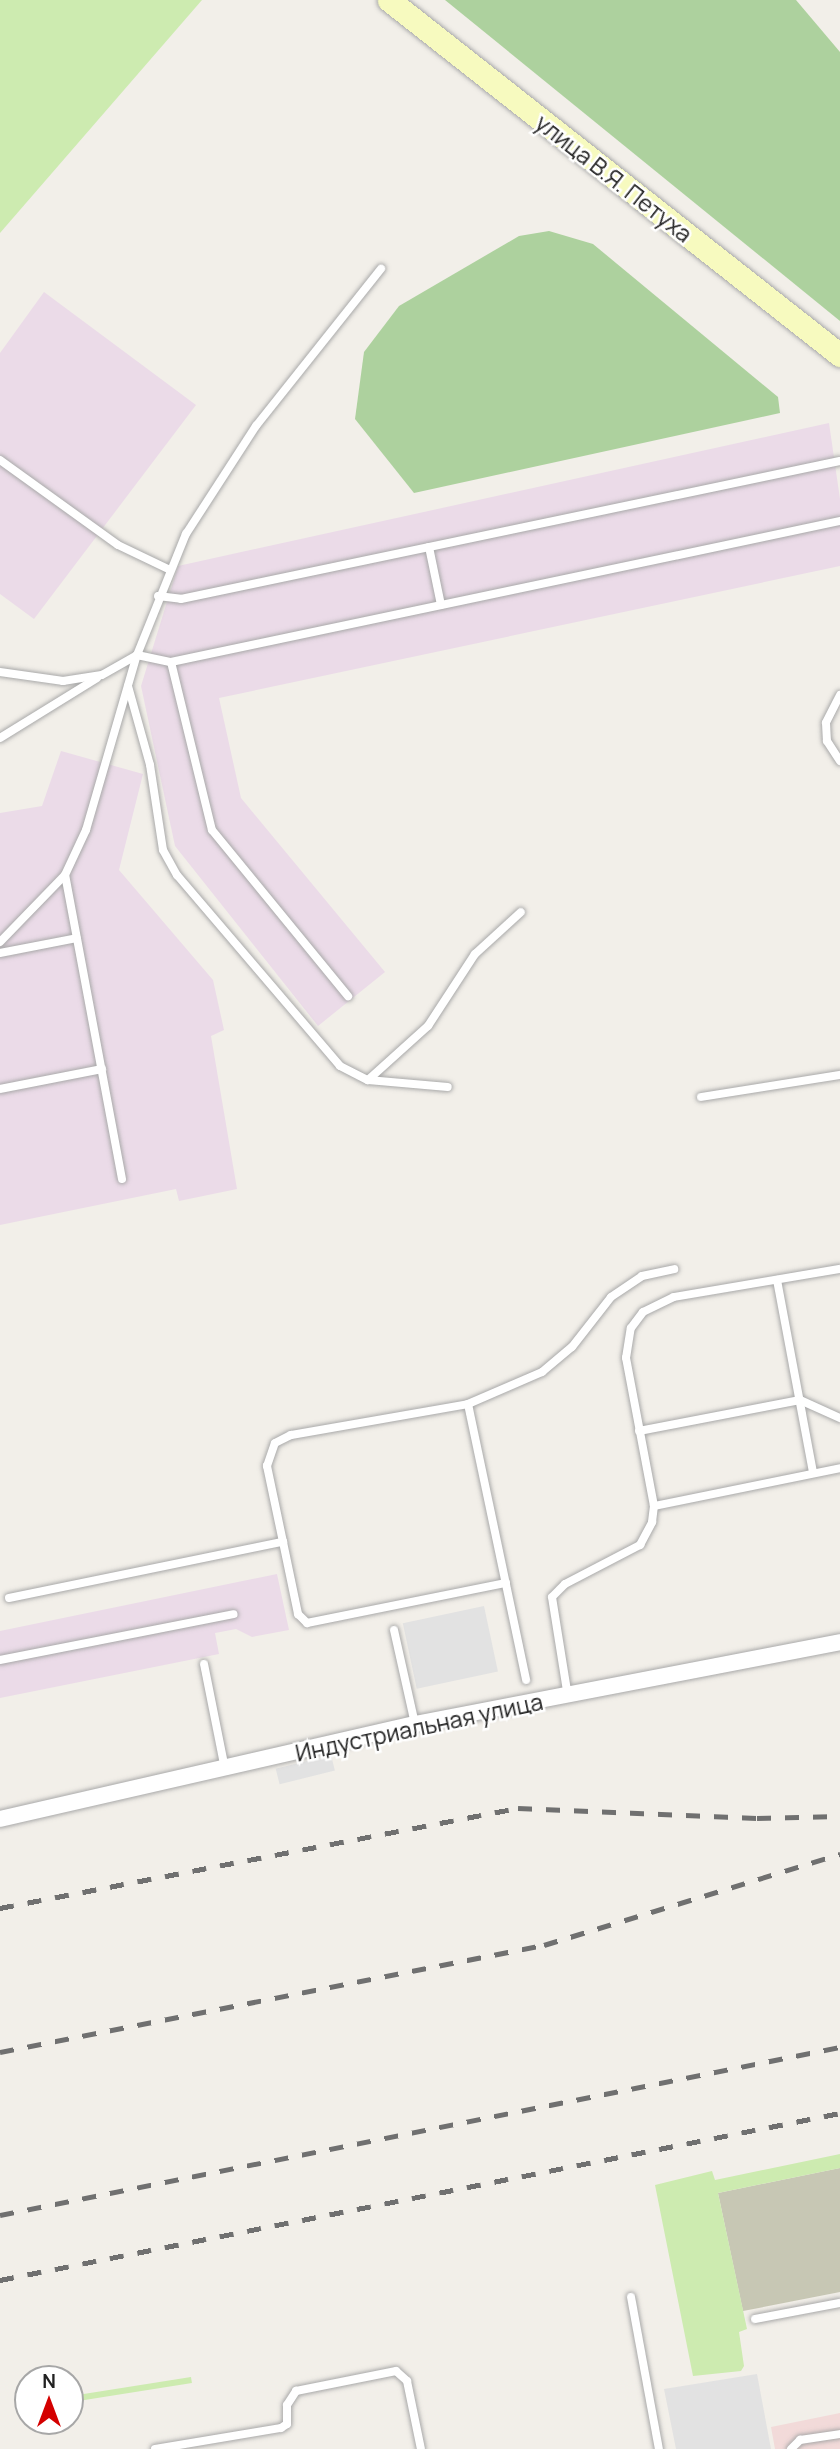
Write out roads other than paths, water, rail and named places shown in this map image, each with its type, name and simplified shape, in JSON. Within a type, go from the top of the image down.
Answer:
[{"type":"street","name":"улица В.Я. Петуха","points":[[388,0],[840,355]]},
{"type":"street","name":"Индустриальная улица","points":[[0,1819],[415,1724],[568,1697],[840,1642]]},
{"type":"lane","points":[[0,942],[65,875],[86,830],[136,655],[168,569],[218,478],[380,269]]},
{"type":"lane","points":[[0,460],[118,545],[168,569]]},
{"type":"lane","points":[[158,596],[181,599],[840,461]]},
{"type":"lane","points":[[0,738],[136,655],[171,662],[840,521]]},
{"type":"lane","points":[[429,547],[441,605]]},
{"type":"lane","points":[[171,662],[212,830],[348,996]]},
{"type":"lane","points":[[0,672],[44,681],[102,675]]},
{"type":"lane","points":[[128,684],[150,765],[168,862],[305,1031],[340,1066],[369,1080],[449,1087]]},
{"type":"lane","points":[[840,695],[826,723],[827,741],[840,761]]},
{"type":"lane","points":[[65,875],[122,1179]]},
{"type":"lane","points":[[369,1080],[428,1026],[475,954],[521,912]]},
{"type":"lane","points":[[0,953],[77,938]]},
{"type":"lane","points":[[0,1088],[102,1069]]},
{"type":"lane","points":[[701,1097],[840,1075]]},
{"type":"lane","points":[[506,1583],[307,1623],[298,1614],[267,1466],[275,1443],[291,1435],[468,1404],[542,1372],[572,1347],[611,1297],[642,1276],[674,1269]]},
{"type":"lane","points":[[568,1697],[552,1597],[565,1584],[640,1545],[652,1522],[653,1506],[626,1343],[643,1312],[674,1297],[840,1269]]},
{"type":"lane","points":[[777,1280],[813,1473]]},
{"type":"lane","points":[[639,1431],[800,1400],[840,1418]]},
{"type":"lane","points":[[468,1404],[526,1680]]},
{"type":"lane","points":[[653,1506],[840,1468]]},
{"type":"lane","points":[[9,1598],[283,1542]]},
{"type":"lane","points":[[0,1660],[234,1614]]},
{"type":"lane","points":[[394,1630],[415,1724]]},
{"type":"lane","points":[[204,1664],[225,1769]]},
{"type":"lane","points":[[631,2297],[659,2449]]},
{"type":"lane","points":[[755,2319],[840,2303]]},
{"type":"lane","points":[[155,2449],[281,2428],[287,2424],[287,2405],[296,2391],[396,2371],[407,2381],[421,2449]]},
{"type":"lane","points":[[791,2449],[800,2440],[840,2434]]},
{"type":"railway","points":[[0,1908],[518,1808],[757,1818],[840,1816]]},
{"type":"railway","points":[[0,2052],[544,1945],[840,1854]]},
{"type":"railway","points":[[0,2215],[840,2047]]},
{"type":"railway","points":[[0,2280],[840,2113]]}]
